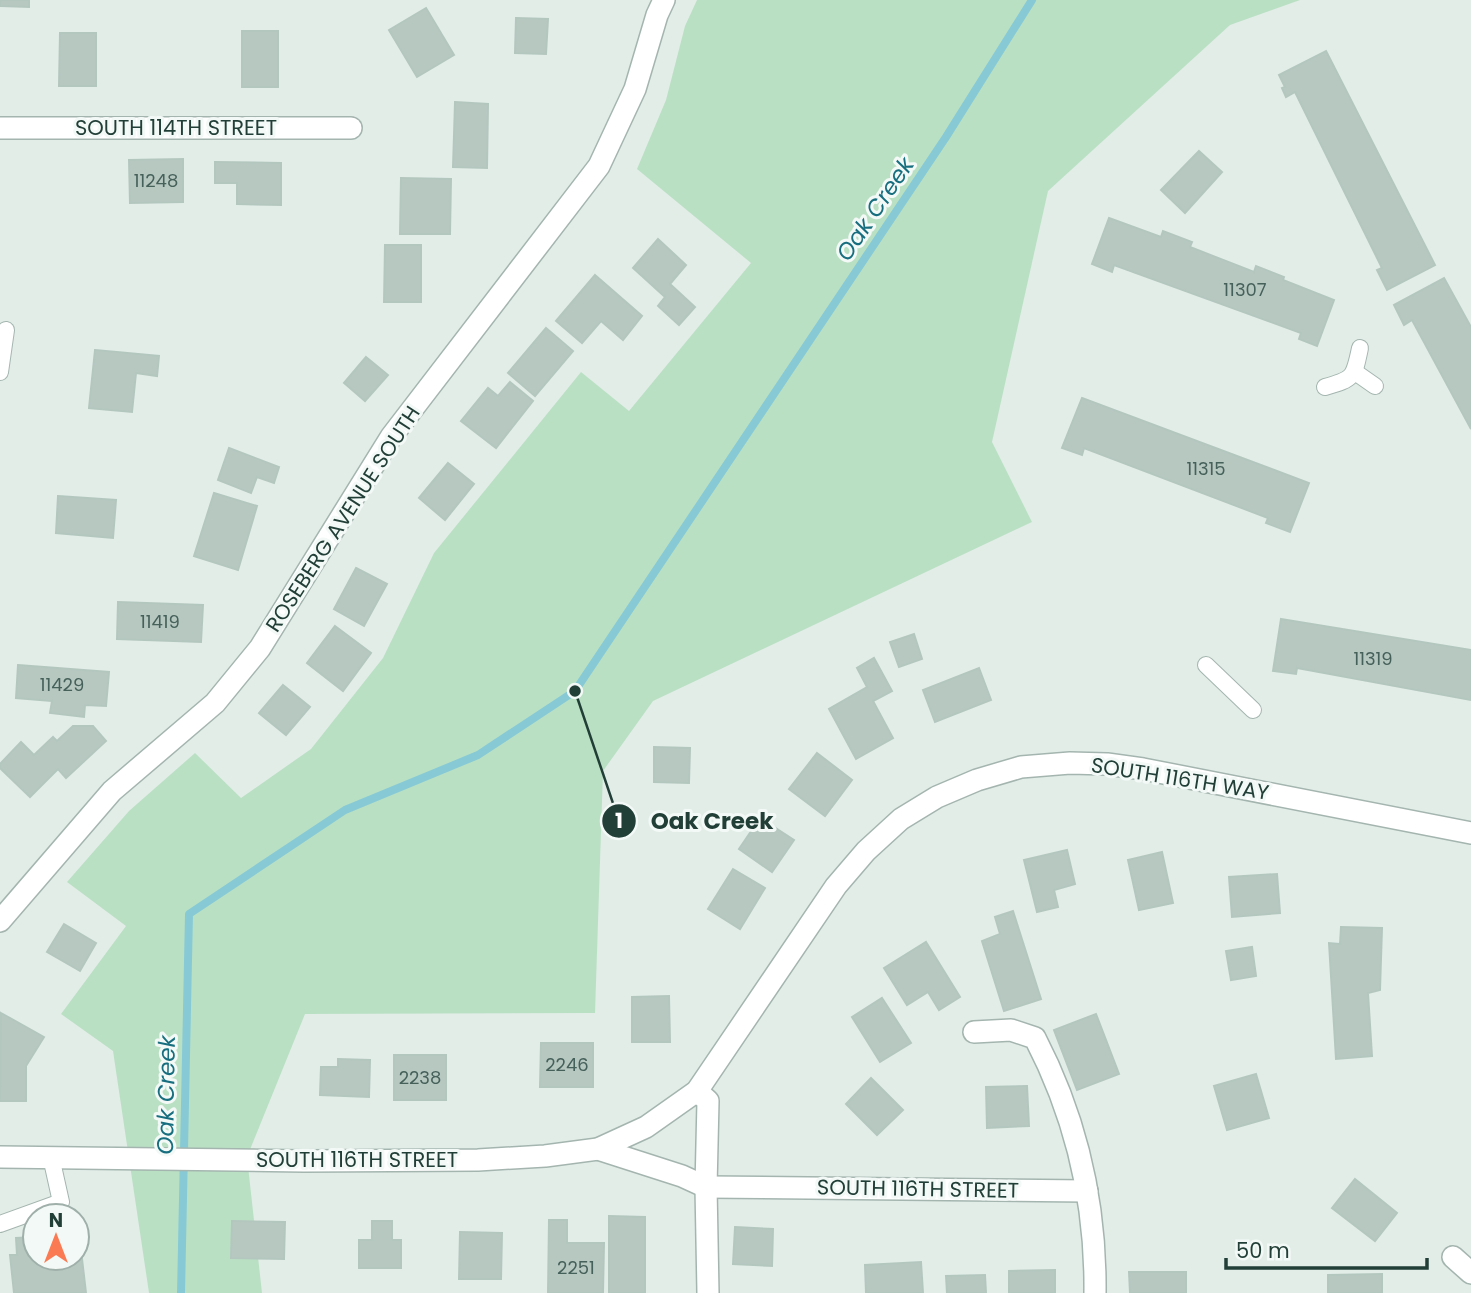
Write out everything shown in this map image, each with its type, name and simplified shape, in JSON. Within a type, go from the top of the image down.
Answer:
[{"type":"street","name":"ROSEBERG AVENUE SOUTH","points":[[0,921],[112,791],[215,703],[260,648],[391,437],[599,166],[635,89],[664,0]]},
{"type":"street","name":"SOUTH 114TH STREET","points":[[0,128],[351,128]]},
{"type":"street","name":"SOUTH 116TH WAY","points":[[697,1091],[836,886],[866,851],[910,814],[937,797],[977,780],[1021,767],[1070,763],[1107,764],[1471,833]]},
{"type":"street","points":[[974,1032],[1011,1030],[1035,1038],[1054,1076],[1074,1130],[1093,1219],[1095,1293]]},
{"type":"street","name":"SOUTH 116TH STREET","points":[[0,1157],[304,1161],[478,1160],[545,1156],[598,1149],[646,1127],[697,1091]]},
{"type":"street","points":[[697,1091],[708,1101],[708,1293]]},
{"type":"street","points":[[598,1149],[682,1175],[706,1187]]},
{"type":"street","name":"SOUTH 116TH STREET","points":[[706,1187],[1087,1191]]},
{"type":"street","points":[[1454,1257],[1471,1273]]},
{"type":"lane","points":[[0,372],[6,330]]},
{"type":"lane","points":[[1325,387],[1347,381],[1355,372],[1360,348]]},
{"type":"lane","points":[[1355,372],[1376,386]]},
{"type":"lane","points":[[1206,665],[1253,710]]},
{"type":"lane","points":[[0,1224],[61,1202],[51,1157]]},
{"type":"green space","points":[[697,0],[1300,0],[1230,25],[1048,191],[992,442],[1032,522],[653,701],[603,771],[595,1013],[305,1014],[247,1157],[262,1293],[149,1293],[113,1051],[61,1014],[126,926],[67,882],[129,811],[195,753],[241,798],[311,749],[383,658],[434,553],[581,372],[629,411],[751,263],[637,169],[666,100],[685,26]]},
{"type":"building","points":[[0,0],[29,0],[29,7],[0,6]]},
{"type":"building","points":[[426,8],[454,55],[417,77],[389,30]]},
{"type":"building","points":[[516,18],[548,19],[546,54],[515,53]]},
{"type":"building","points":[[242,31],[278,31],[278,87],[242,87]]},
{"type":"building","points":[[60,33],[96,33],[96,86],[59,86]]},
{"type":"building","points":[[1326,51],[1435,265],[1387,290],[1377,270],[1382,268],[1295,92],[1286,97],[1282,88],[1285,87],[1279,75]]},
{"type":"building","points":[[455,102],[488,104],[487,168],[453,167]]},
{"type":"building","points":[[1199,151],[1222,172],[1185,213],[1161,190]]},
{"type":"building","points":[[183,159],[183,202],[130,203],[129,160]]},
{"type":"building","points":[[215,162],[281,163],[281,205],[237,204],[237,183],[215,183]]},
{"type":"building","points":[[401,178],[451,179],[450,234],[400,234]]},
{"type":"building","points":[[1109,218],[1161,237],[1163,231],[1192,242],[1190,247],[1254,272],[1256,266],[1334,300],[1317,346],[1299,339],[1301,333],[1114,265],[1112,272],[1092,264]]},
{"type":"building","points":[[658,239],[686,265],[670,284],[695,307],[679,325],[658,306],[665,297],[633,268]]},
{"type":"building","points":[[385,245],[421,245],[421,302],[384,302]]},
{"type":"building","points":[[595,275],[642,316],[623,340],[601,321],[582,343],[556,321]]},
{"type":"building","points":[[1444,278],[1471,327],[1471,429],[1412,320],[1404,325],[1394,305]]},
{"type":"building","points":[[546,328],[573,351],[535,396],[508,373]]},
{"type":"building","points":[[95,350],[159,356],[157,376],[136,373],[132,412],[89,408]]},
{"type":"building","points":[[366,357],[388,375],[365,401],[344,383]]},
{"type":"building","points":[[510,382],[533,401],[496,448],[461,421],[488,388],[498,396]]},
{"type":"building","points":[[1082,398],[1309,483],[1290,532],[1266,523],[1268,518],[1084,448],[1082,455],[1062,448]]},
{"type":"building","points":[[229,448],[279,467],[274,483],[257,477],[251,493],[218,480]]},
{"type":"building","points":[[448,463],[474,484],[445,520],[419,498]]},
{"type":"building","points":[[214,493],[257,506],[238,570],[194,556]]},
{"type":"building","points":[[58,496],[116,500],[113,538],[56,533]]},
{"type":"building","points":[[356,568],[387,584],[364,626],[334,609]]},
{"type":"building","points":[[118,602],[203,605],[201,642],[117,639]]},
{"type":"building","points":[[1281,619],[1471,650],[1471,700],[1297,668],[1296,674],[1273,671]]},
{"type":"building","points":[[335,626],[371,653],[343,691],[307,663]]},
{"type":"building","points":[[914,634],[922,659],[899,667],[890,642]]},
{"type":"building","points":[[874,658],[892,691],[873,701],[893,738],[856,759],[829,709],[867,687],[857,668]]},
{"type":"building","points":[[18,665],[109,672],[106,706],[85,705],[84,717],[50,713],[52,701],[16,698]]},
{"type":"building","points":[[979,668],[991,700],[935,722],[923,690]]},
{"type":"building","points":[[283,685],[310,707],[286,735],[259,713]]},
{"type":"building","points":[[73,726],[93,726],[106,741],[66,778],[58,769],[30,797],[0,768],[0,764],[21,742],[34,755],[53,737],[57,741]]},
{"type":"building","points":[[654,747],[690,748],[689,783],[654,782]]},
{"type":"building","points":[[817,753],[852,780],[825,816],[789,789]]},
{"type":"building","points":[[760,818],[794,840],[772,872],[739,849]]},
{"type":"building","points":[[1067,850],[1075,884],[1054,890],[1058,907],[1037,912],[1024,860]]},
{"type":"building","points":[[1162,852],[1173,903],[1139,910],[1128,860]]},
{"type":"building","points":[[733,869],[765,888],[740,929],[708,909]]},
{"type":"building","points":[[1277,874],[1280,913],[1232,917],[1229,877]]},
{"type":"building","points":[[1013,911],[1041,999],[1004,1011],[982,941],[1000,934],[995,917]]},
{"type":"building","points":[[64,924],[96,943],[80,971],[47,952]]},
{"type":"building","points":[[1341,927],[1382,928],[1380,990],[1368,993],[1372,1056],[1336,1059],[1329,943],[1340,944]]},
{"type":"building","points":[[926,942],[960,997],[939,1010],[928,992],[907,1005],[884,968]]},
{"type":"building","points":[[1252,947],[1256,976],[1231,980],[1226,951]]},
{"type":"building","points":[[669,996],[670,1042],[632,1042],[632,997]]},
{"type":"building","points":[[882,998],[911,1043],[880,1062],[852,1017]]},
{"type":"building","points":[[1,1013],[44,1037],[26,1066],[26,1101],[0,1101]]},
{"type":"building","points":[[1096,1014],[1119,1074],[1077,1090],[1054,1030]]},
{"type":"building","points":[[541,1043],[593,1043],[593,1087],[540,1087]]},
{"type":"building","points":[[394,1055],[446,1055],[446,1100],[394,1100]]},
{"type":"building","points":[[338,1059],[370,1060],[369,1097],[320,1095],[321,1067],[338,1067]]},
{"type":"building","points":[[1256,1074],[1269,1118],[1227,1130],[1214,1086]]},
{"type":"building","points":[[871,1078],[903,1110],[877,1135],[846,1104]]},
{"type":"building","points":[[1027,1086],[1029,1126],[987,1128],[986,1087]]},
{"type":"building","points":[[1355,1179],[1397,1213],[1375,1241],[1332,1208]]},
{"type":"building","points":[[609,1216],[645,1217],[645,1293],[609,1293]]},
{"type":"building","points":[[549,1220],[567,1220],[567,1243],[604,1243],[603,1293],[548,1293]]},
{"type":"building","points":[[232,1221],[285,1222],[284,1259],[231,1258]]},
{"type":"building","points":[[372,1221],[392,1221],[392,1240],[401,1240],[401,1268],[359,1268],[359,1240],[372,1240]]},
{"type":"building","points":[[735,1227],[773,1229],[772,1266],[733,1264]]},
{"type":"building","points":[[460,1232],[502,1233],[501,1279],[459,1279]]},
{"type":"building","points":[[16,1238],[21,1238],[21,1272],[84,1272],[86,1293],[14,1293],[10,1255],[17,1255]]},
{"type":"building","points":[[921,1262],[923,1293],[866,1293],[865,1265]]},
{"type":"building","points":[[1055,1270],[1055,1293],[1009,1293],[1009,1271]]},
{"type":"building","points":[[1129,1272],[1186,1272],[1186,1293],[1130,1293]]},
{"type":"building","points":[[1382,1274],[1382,1293],[1328,1293],[1328,1275]]},
{"type":"building","points":[[985,1275],[986,1293],[947,1293],[946,1276]]},
{"type":"waterway","name":"Oak Creek","points":[[181,1293],[189,914],[345,810],[478,755],[575,691],[946,137],[1032,0]]},
{"type":"place","name":"Oak Creek","points":[[575,691]]}]
